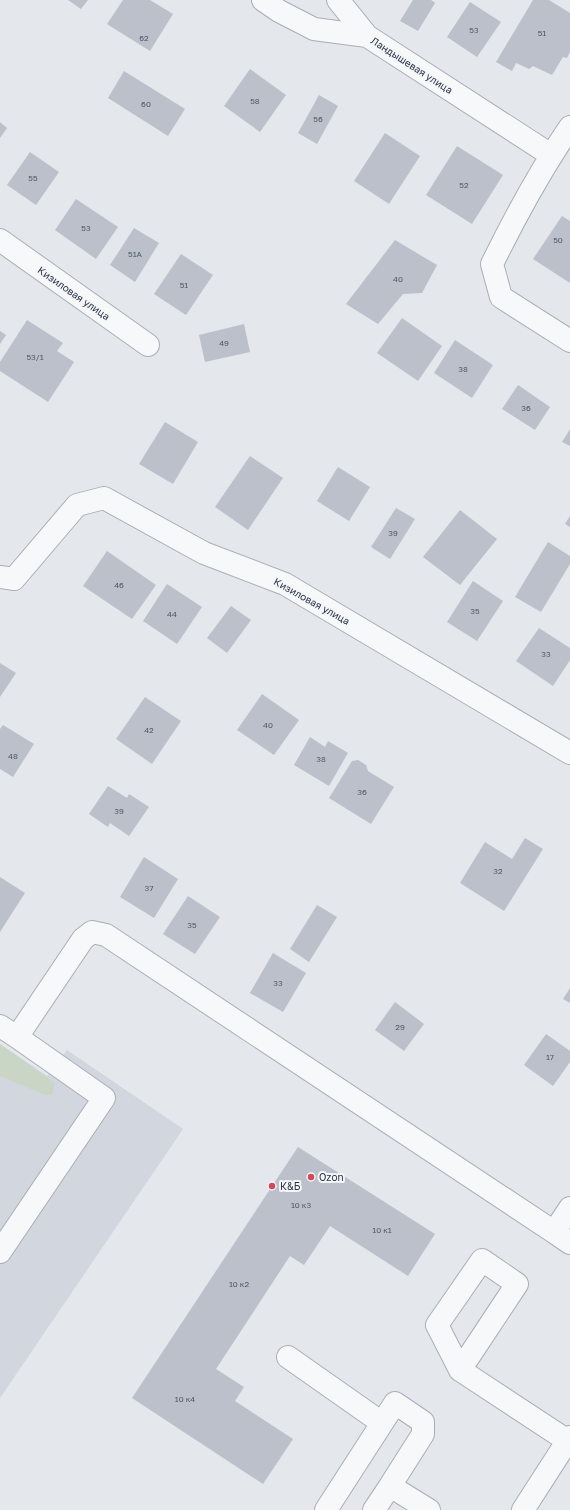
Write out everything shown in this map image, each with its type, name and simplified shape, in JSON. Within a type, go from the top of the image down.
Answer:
[{"type":"street","name":"Ландышевая улица","points":[[263,0],[279,11],[314,29],[367,36],[551,155]]},
{"type":"street","points":[[338,0],[367,36]]},
{"type":"street","points":[[570,127],[551,155],[512,222],[492,264],[501,297],[570,341]]},
{"type":"street","name":"Кизиловая улица","points":[[0,240],[148,345]]},
{"type":"street","name":"Кизиловая улица","points":[[0,577],[14,579],[77,505],[104,498],[204,553],[285,584],[570,753]]},
{"type":"street","points":[[0,1252],[104,1098],[8,1031],[83,939],[92,932],[106,935],[562,1237],[570,1208]]},
{"type":"street","points":[[288,1357],[382,1423]]},
{"type":"street","points":[[460,1370],[569,1439],[523,1510]]},
{"type":"street","points":[[326,1510],[396,1403],[424,1422],[423,1434],[374,1510]]},
{"type":"street","points":[[390,1486],[429,1510]]},
{"type":"shaded area","points":[[0,1044],[47,1076],[67,1050],[183,1129],[0,1398]]},
{"type":"green space","points":[[0,1044],[55,1083],[52,1095],[45,1095],[0,1076]]},
{"type":"building","points":[[68,0],[88,0],[81,9]]},
{"type":"building","points":[[123,0],[150,0],[173,14],[150,51],[107,24]]},
{"type":"building","points":[[413,0],[431,0],[435,3],[418,31],[400,21]]},
{"type":"building","points":[[533,0],[549,0],[570,13],[570,52],[567,58],[563,57],[552,75],[533,66],[529,69],[516,63],[512,71],[496,62]]},
{"type":"building","points":[[470,2],[501,22],[477,57],[447,37]]},
{"type":"building","points":[[250,69],[286,95],[260,132],[224,106]]},
{"type":"building","points":[[124,71],[185,109],[168,136],[108,98]]},
{"type":"building","points":[[319,95],[338,106],[317,144],[298,133]]},
{"type":"building","points":[[0,122],[7,128],[0,138]]},
{"type":"building","points":[[385,133],[420,156],[389,204],[354,181]]},
{"type":"building","points":[[457,146],[503,175],[472,224],[426,195]]},
{"type":"building","points":[[30,152],[59,172],[36,205],[7,185]]},
{"type":"building","points":[[76,199],[118,227],[96,259],[55,230]]},
{"type":"building","points":[[562,216],[570,221],[570,283],[533,259]]},
{"type":"building","points":[[134,228],[159,243],[135,282],[110,265]]},
{"type":"building","points":[[395,240],[437,265],[422,293],[403,294],[378,324],[346,304]]},
{"type":"building","points":[[181,254],[213,275],[186,315],[154,294]]},
{"type":"building","points":[[402,318],[442,346],[418,381],[377,353]]},
{"type":"building","points":[[27,320],[63,343],[57,351],[74,362],[48,402],[0,371],[0,362]]},
{"type":"building","points":[[244,324],[250,352],[205,362],[199,335]]},
{"type":"building","points":[[0,331],[6,335],[0,344]]},
{"type":"building","points":[[455,340],[493,365],[472,398],[434,373]]},
{"type":"building","points":[[518,385],[550,407],[535,430],[502,409]]},
{"type":"building","points":[[165,422],[198,442],[173,484],[139,464]]},
{"type":"building","points":[[570,429],[570,446],[562,442]]},
{"type":"building","points":[[250,456],[283,478],[248,530],[215,507]]},
{"type":"building","points":[[338,467],[370,487],[349,521],[317,501]]},
{"type":"building","points":[[396,508],[415,519],[390,559],[371,547]]},
{"type":"building","points":[[460,510],[497,539],[460,585],[423,557]]},
{"type":"building","points":[[570,516],[570,527],[565,524]]},
{"type":"building","points":[[548,542],[570,556],[570,564],[541,612],[515,597]]},
{"type":"building","points":[[107,551],[156,585],[132,619],[83,586]]},
{"type":"building","points":[[473,581],[503,601],[477,641],[447,622]]},
{"type":"building","points":[[167,584],[202,607],[177,644],[143,621]]},
{"type":"building","points":[[231,606],[251,620],[227,653],[207,638]]},
{"type":"building","points":[[539,628],[570,648],[570,660],[553,686],[516,661]]},
{"type":"building","points":[[0,663],[16,673],[0,697]]},
{"type":"building","points":[[262,694],[299,720],[274,755],[237,730]]},
{"type":"building","points":[[145,697],[181,721],[152,764],[116,739]]},
{"type":"building","points":[[3,725],[34,744],[13,777],[0,769],[0,729]]},
{"type":"building","points":[[310,737],[325,747],[328,741],[348,753],[329,786],[294,765]]},
{"type":"building","points":[[358,760],[366,765],[368,771],[394,787],[371,824],[329,798],[352,761]]},
{"type":"building","points":[[108,786],[127,798],[129,794],[149,807],[129,836],[110,823],[108,827],[89,814]]},
{"type":"building","points":[[525,838],[543,849],[504,911],[460,883],[485,842],[512,859]]},
{"type":"building","points":[[144,857],[178,879],[154,918],[120,897]]},
{"type":"building","points":[[0,877],[25,893],[0,932]]},
{"type":"building","points":[[188,896],[220,917],[195,954],[163,934]]},
{"type":"building","points":[[317,905],[337,917],[309,962],[290,949]]},
{"type":"building","points":[[273,953],[306,973],[283,1012],[250,993]]},
{"type":"building","points":[[570,988],[570,1003],[563,999]]},
{"type":"building","points":[[395,1002],[424,1024],[404,1051],[375,1030]]},
{"type":"building","points":[[546,1034],[570,1051],[570,1062],[553,1086],[524,1065]]},
{"type":"building","points":[[298,1147],[435,1234],[408,1276],[330,1226],[304,1265],[290,1256],[216,1369],[244,1387],[235,1401],[293,1439],[263,1484],[132,1398]]},
{"type":"place","name":"Ozon","points":[[311,1177]]},
{"type":"place","name":"К&Б","points":[[272,1186]]}]
